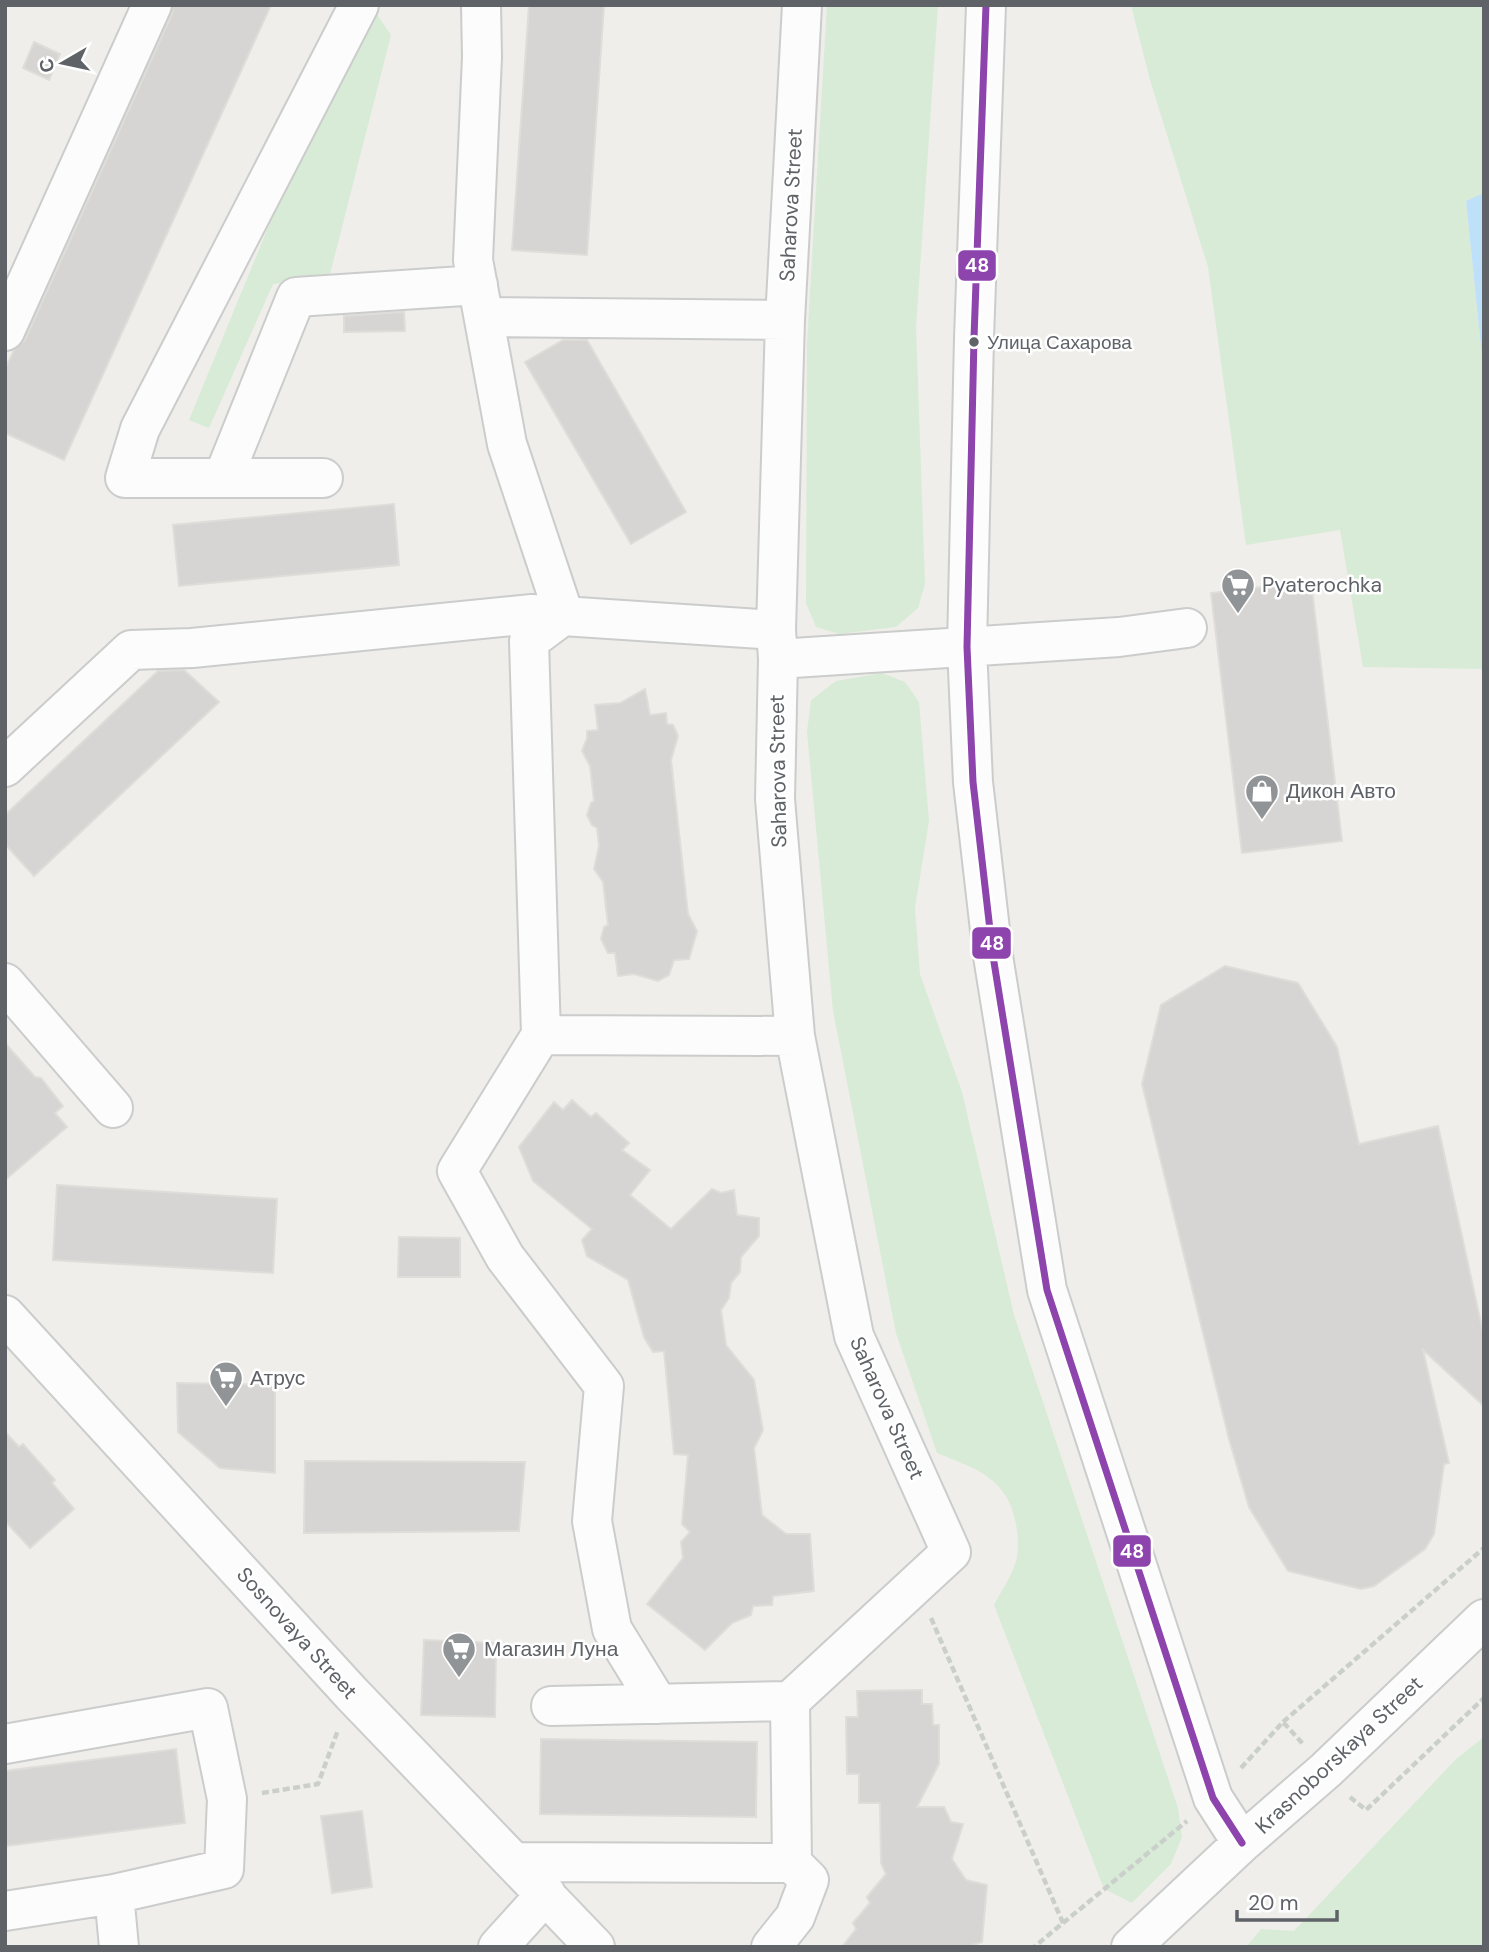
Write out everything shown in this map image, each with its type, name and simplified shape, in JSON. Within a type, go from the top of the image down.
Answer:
[{"type":"street","points":[[5,331],[152,5]]},
{"type":"street","points":[[323,478],[125,478],[140,429],[359,5]]},
{"type":"street","points":[[481,5],[482,57],[473,260],[507,444],[564,615]]},
{"type":"street","name":"Saharova Street","points":[[802,5],[785,320],[775,799],[795,1036],[854,1336],[951,1552],[916,1585]]},
{"type":"street","points":[[986,5],[974,338],[967,647],[974,782],[993,956],[1047,1290],[1213,1798],[1242,1843]]},
{"type":"street","points":[[223,478],[296,297],[481,301],[785,320]]},
{"type":"street","points":[[5,767],[131,650],[206,647],[533,614],[564,615],[777,645],[967,647],[1119,637],[1187,628]]},
{"type":"street","points":[[564,615],[529,641],[541,1035],[457,1171],[505,1257],[604,1386],[592,1521],[612,1629],[658,1704]]},
{"type":"street","points":[[5,983],[113,1108]]},
{"type":"street","points":[[541,1035],[795,1036]]},
{"type":"street","name":"Sosnovaya Street","points":[[5,1315],[352,1694],[595,1947]]},
{"type":"street","points":[[551,1706],[790,1701],[916,1585]]},
{"type":"street","name":"Krasnoborskaya Street","points":[[1131,1947],[1242,1843],[1326,1770],[1484,1619]]},
{"type":"street","points":[[771,1947],[795,1917],[809,1880],[792,1863],[790,1701]]},
{"type":"street","points":[[5,1744],[208,1708],[227,1799],[224,1869],[114,1894],[5,1912]]},
{"type":"street","points":[[516,1862],[792,1863]]},
{"type":"street","points":[[114,1894],[120,1947]]},
{"type":"street","points":[[498,1947],[546,1894]]},
{"type":"path","points":[[1283,1722],[1484,1548]]},
{"type":"path","points":[[916,1585],[1063,1923],[1034,1947]]},
{"type":"path","points":[[227,1799],[318,1784],[352,1694]]},
{"type":"path","points":[[1347,1795],[1366,1810],[1484,1698]]},
{"type":"green space","points":[[827,5],[938,5],[916,327],[925,584],[918,608],[896,627],[839,634],[816,627],[806,603],[807,343]]},
{"type":"green space","points":[[1131,5],[1484,5],[1484,193],[1466,202],[1484,376],[1484,669],[1363,667],[1340,530],[1246,545],[1208,267],[1150,80]]},
{"type":"green space","points":[[371,6],[391,35],[329,278],[273,284],[209,428],[189,420],[269,225]]},
{"type":"green space","points":[[882,673],[905,682],[919,702],[929,821],[915,908],[920,974],[962,1092],[1014,1315],[1178,1808],[1182,1837],[1171,1864],[1132,1903],[1104,1889],[994,1605],[1012,1572],[1017,1556],[1016,1524],[1012,1508],[1005,1495],[988,1477],[937,1453],[896,1333],[833,1011],[807,732],[811,700],[836,681]]},
{"type":"green space","points":[[1484,1737],[1484,1947],[1246,1947],[1261,1929],[1294,1931],[1456,1759]]},
{"type":"water","points":[[1484,193],[1484,376],[1466,201]]},
{"type":"building","points":[[173,5],[271,5],[64,460],[5,433],[5,369],[14,350],[25,340],[172,14]]},
{"type":"building","points":[[529,5],[604,5],[587,255],[512,250]]},
{"type":"building","points":[[34,42],[60,54],[49,80],[23,68]]},
{"type":"building","points":[[404,312],[405,331],[344,332],[344,316]]},
{"type":"building","points":[[563,340],[587,340],[686,512],[631,544],[525,362]]},
{"type":"building","points":[[394,504],[399,565],[179,586],[173,525]]},
{"type":"building","points":[[1311,581],[1342,841],[1242,853],[1211,593]]},
{"type":"building","points":[[184,670],[219,702],[34,876],[5,844],[5,815],[158,671]]},
{"type":"building","points":[[645,689],[650,715],[666,713],[667,724],[673,725],[678,736],[671,760],[688,914],[697,931],[689,959],[674,960],[669,975],[658,981],[634,974],[618,976],[615,953],[608,953],[601,939],[604,927],[608,925],[603,882],[594,869],[599,846],[597,828],[592,825],[587,815],[594,801],[590,766],[582,751],[587,731],[598,730],[595,705],[620,703]]},
{"type":"building","points":[[1225,966],[1298,983],[1337,1047],[1359,1144],[1438,1126],[1484,1337],[1484,1406],[1423,1350],[1449,1463],[1444,1464],[1434,1534],[1425,1549],[1374,1586],[1361,1589],[1288,1571],[1249,1507],[1229,1439],[1142,1084],[1161,1005]]},
{"type":"building","points":[[5,1043],[35,1077],[41,1078],[63,1106],[55,1113],[67,1127],[5,1180]]},
{"type":"building","points":[[572,1100],[591,1117],[596,1113],[629,1143],[622,1150],[650,1170],[630,1195],[671,1229],[712,1189],[721,1193],[734,1190],[737,1215],[759,1218],[759,1236],[741,1257],[740,1272],[731,1283],[729,1298],[721,1310],[726,1345],[754,1380],[763,1430],[754,1448],[762,1515],[786,1534],[810,1534],[814,1591],[773,1596],[772,1605],[753,1606],[751,1615],[732,1623],[705,1650],[647,1604],[683,1558],[681,1542],[690,1532],[682,1524],[688,1455],[674,1454],[664,1351],[653,1352],[644,1337],[628,1280],[587,1256],[582,1240],[592,1229],[533,1181],[519,1147],[554,1102],[563,1110]]},
{"type":"building","points":[[57,1185],[277,1199],[273,1273],[53,1260]]},
{"type":"building","points":[[399,1237],[460,1238],[460,1277],[398,1277]]},
{"type":"building","name":"Атрус","points":[[177,1383],[275,1385],[275,1473],[220,1468],[178,1432]]},
{"type":"building","points":[[5,1432],[19,1447],[23,1444],[55,1480],[52,1483],[74,1509],[30,1548],[5,1521]]},
{"type":"building","points":[[305,1461],[525,1462],[519,1531],[304,1533]]},
{"type":"building","name":"Магазин Луна","points":[[424,1640],[496,1643],[495,1717],[421,1715]]},
{"type":"building","points":[[922,1690],[922,1704],[932,1704],[933,1725],[939,1725],[939,1764],[917,1807],[944,1807],[951,1822],[963,1824],[952,1859],[966,1880],[987,1885],[982,1942],[967,1947],[842,1947],[856,1929],[853,1923],[870,1903],[867,1897],[886,1874],[881,1863],[880,1803],[859,1803],[859,1774],[847,1774],[846,1717],[858,1717],[857,1691]]},
{"type":"building","points":[[541,1739],[757,1742],[756,1817],[540,1814]]},
{"type":"building","points":[[176,1749],[185,1823],[5,1846],[5,1771]]},
{"type":"building","points":[[362,1811],[372,1887],[332,1893],[321,1816]]},
{"type":"transit line","name":"48","points":[[986,5],[974,338],[967,647],[973,782],[993,956],[1047,1290],[1213,1798],[1242,1843]]},
{"type":"place","name":"Улица Сахарова","points":[[974,342]]},
{"type":"place","name":"Pyaterochka","points":[[1238,615]]},
{"type":"place","name":"Дикон Авто","points":[[1262,821]]},
{"type":"place","name":"Атрус","points":[[226,1408]]},
{"type":"place","name":"Магазин Луна","points":[[459,1679]]}]
